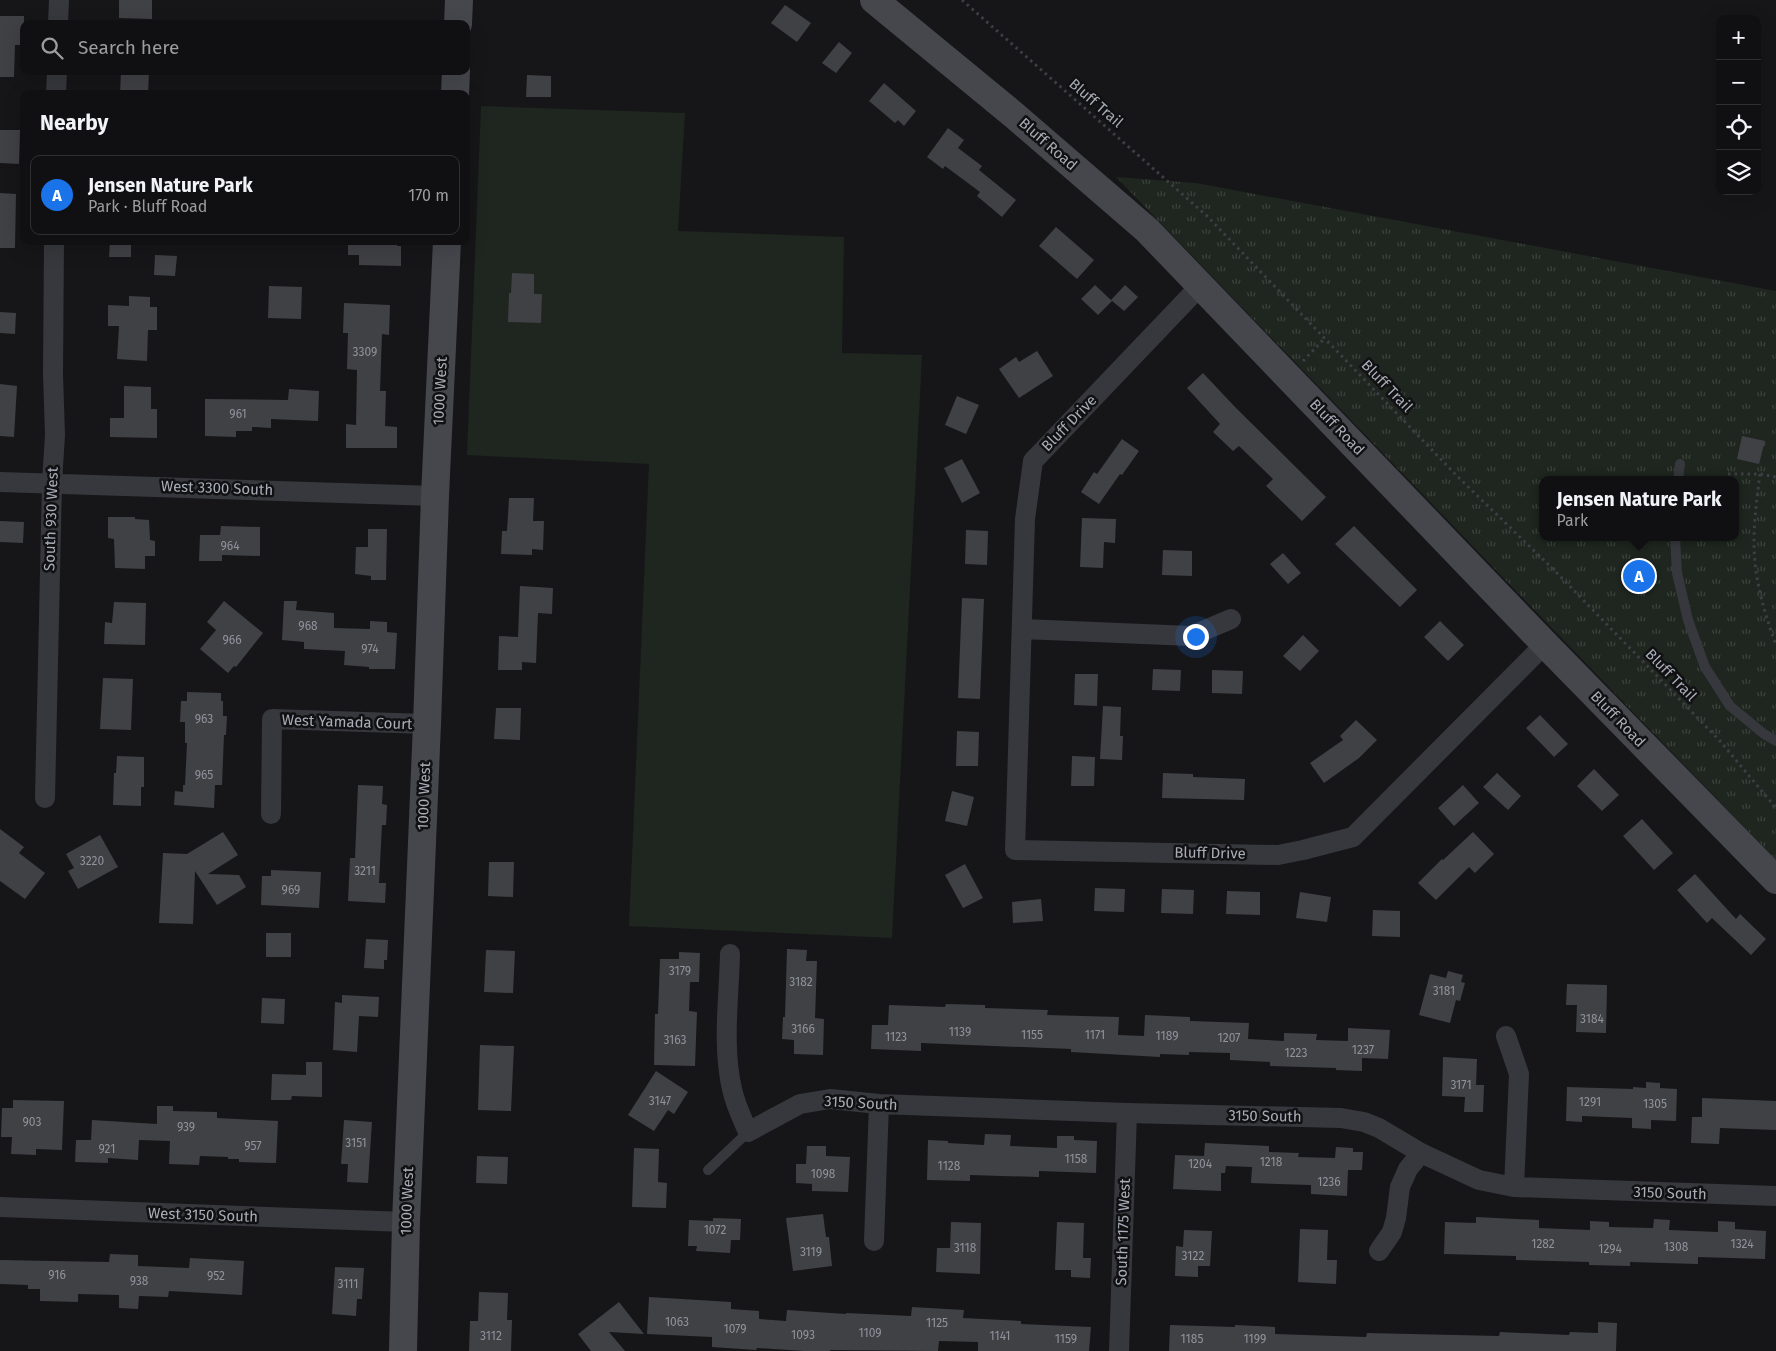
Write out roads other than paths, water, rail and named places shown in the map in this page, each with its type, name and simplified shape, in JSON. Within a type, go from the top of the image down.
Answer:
[{"type":"main road","points":[[458,20],[459,0]]},
{"type":"main road","name":"Bluff Road","points":[[874,0],[1015,116],[1147,230],[1544,644],[1776,880]]},
{"type":"main road","points":[[454,90],[456,75]]},
{"type":"main road","name":"1000 West","points":[[403,1351],[406,1222],[447,245]]},
{"type":"street","points":[[58,20],[59,0]]},
{"type":"street","points":[[56,90],[57,75]]},
{"type":"street","name":"South 930 West","points":[[45,798],[52,482],[55,435],[53,374],[54,245]]},
{"type":"street","name":"Bluff Drive","points":[[1200,286],[1033,461],[1025,519],[1015,850],[1278,854],[1303,850],[1353,837],[1544,644]]},
{"type":"street","name":"West 3300 South","points":[[0,482],[52,482],[435,496]]},
{"type":"street","points":[[1023,629],[1191,636],[1231,619]]},
{"type":"street","name":"West Yamada Court","points":[[271,814],[272,720],[427,724]]},
{"type":"street","points":[[730,954],[728,1066],[732,1090],[748,1132]]},
{"type":"street","points":[[1506,1036],[1519,1074],[1514,1187]]},
{"type":"street","name":"3150 South","points":[[748,1132],[800,1104],[830,1099],[879,1104],[1341,1118],[1364,1122],[1379,1128],[1421,1152],[1479,1180],[1514,1187],[1776,1196]]},
{"type":"street","points":[[874,1241],[879,1104]]},
{"type":"street","name":"South 1175 West","points":[[1119,1351],[1127,1113]]},
{"type":"street","points":[[1379,1251],[1392,1232],[1400,1187],[1408,1169],[1421,1152]]},
{"type":"street","name":"West 3150 South","points":[[0,1207],[406,1222]]},
{"type":"lane","points":[[1678,476],[1680,464]]},
{"type":"lane","points":[[1675,541],[1677,573],[1688,620],[1705,667],[1730,706],[1764,734],[1776,741]]},
{"type":"lane","points":[[708,1170],[748,1132]]},
{"type":"place","name":"Jensen Nature Park","points":[[1639,576]]}]
